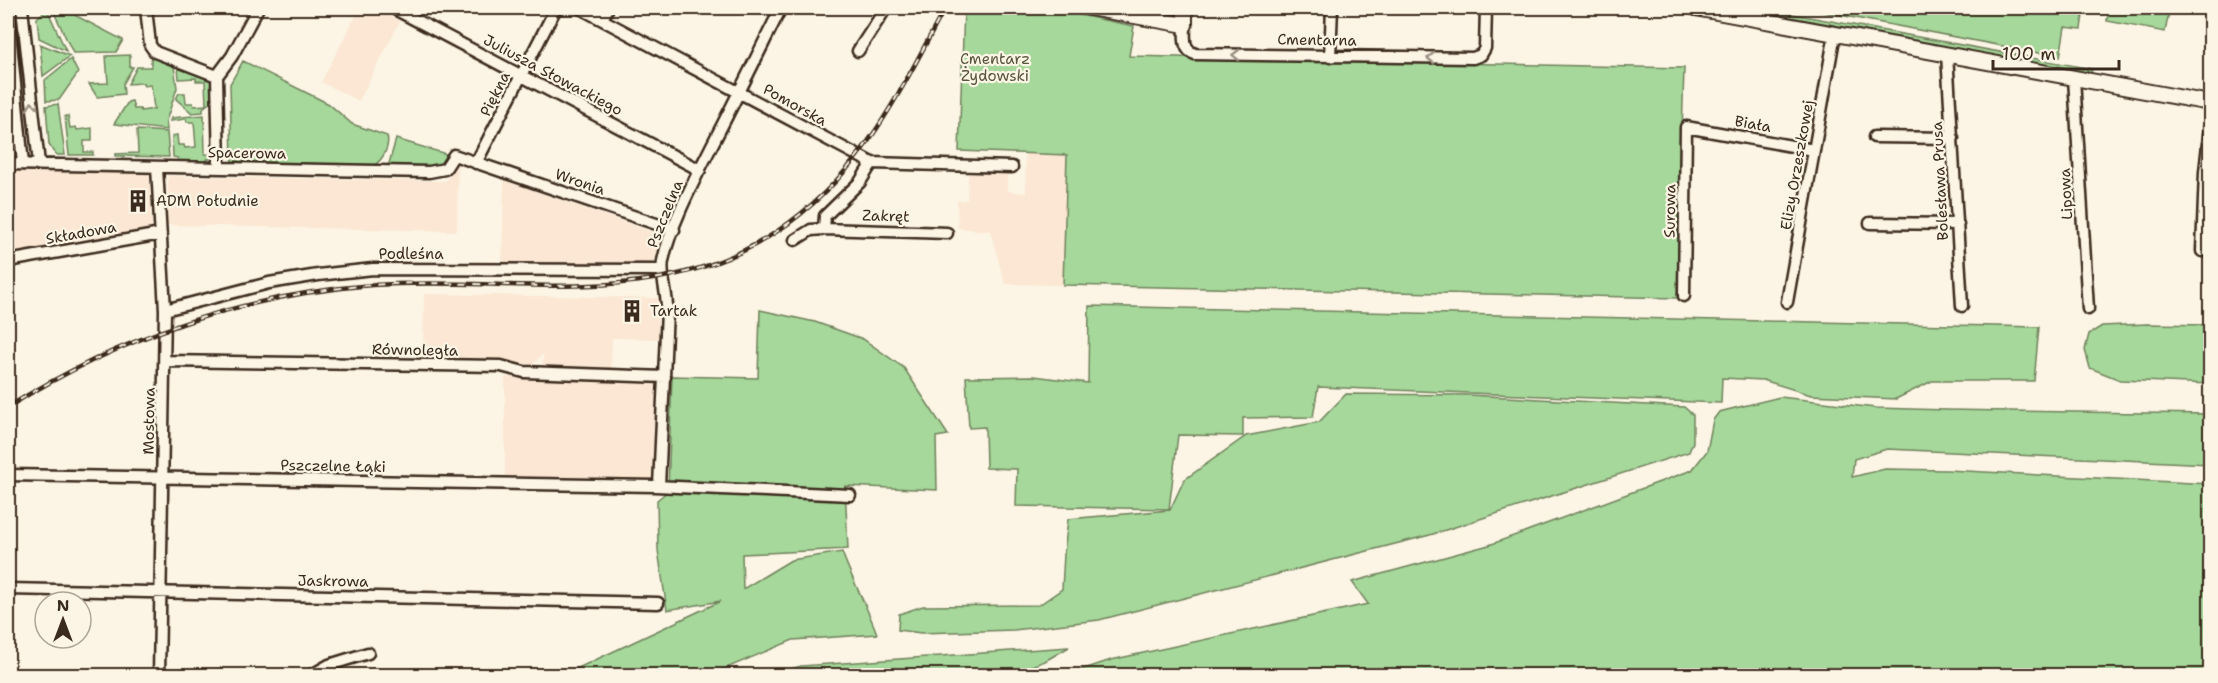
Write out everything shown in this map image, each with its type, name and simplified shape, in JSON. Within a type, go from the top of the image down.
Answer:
[{"type":"main road","points":[[1090,8],[1185,25]]},
{"type":"main road","name":"Cmentarna","points":[[1185,8],[1185,25]]},
{"type":"main road","points":[[1695,8],[2211,103]]},
{"type":"street","points":[[22,8],[39,165]]},
{"type":"street","points":[[146,8],[150,45],[155,52],[217,75]]},
{"type":"street","points":[[219,167],[217,75],[232,56],[258,8]]},
{"type":"street","name":"Juliusza Słowackiego","points":[[393,8],[700,170]]},
{"type":"street","name":"Piękna","points":[[476,163],[556,8]]},
{"type":"street","name":"Pomorska","points":[[580,8],[872,163],[1012,167]]},
{"type":"street","points":[[602,19],[608,8]]},
{"type":"street","name":"Pszczelna","points":[[659,486],[668,300],[662,270],[663,260],[700,170],[781,8]]},
{"type":"street","points":[[858,51],[886,8]]},
{"type":"street","points":[[1330,57],[1332,8]]},
{"type":"street","name":"Cmentarna","points":[[1185,25],[1186,48],[1195,54],[1473,58],[1481,55],[1485,48],[1486,8]]},
{"type":"street","points":[[8,14],[23,164]]},
{"type":"street","name":"Elizy Orzeszkowej","points":[[1787,302],[1835,33]]},
{"type":"street","name":"Bolesława Prusa","points":[[1947,54],[1962,306]]},
{"type":"street","name":"Lipowa","points":[[2074,78],[2088,309]]},
{"type":"street","points":[[2211,126],[2205,172],[2202,251],[2211,252]]},
{"type":"street","name":"Biała","points":[[1686,127],[1814,150]]},
{"type":"street","name":"Surowa","points":[[1684,296],[1686,127]]},
{"type":"street","points":[[1874,137],[1953,138]]},
{"type":"street","name":"Spacerowa","points":[[8,164],[439,171],[445,169],[454,154],[476,163]]},
{"type":"street","name":"Wronia","points":[[476,163],[674,230]]},
{"type":"street","name":"Zakręt","points":[[824,229],[825,216],[860,182],[872,163]]},
{"type":"street","name":"Mostowa","points":[[157,167],[165,310],[159,675]]},
{"type":"street","points":[[1870,223],[1958,224]]},
{"type":"street","name":"Zakręt","points":[[795,240],[811,230],[824,229],[947,233]]},
{"type":"street","name":"Składowa","points":[[8,261],[160,234]]},
{"type":"street","name":"Podleśna","points":[[165,310],[269,283],[373,269],[662,270]]},
{"type":"street","name":"Równoległa","points":[[165,361],[501,366],[524,372],[665,377]]},
{"type":"street","name":"Pszczelne Łąki","points":[[8,475],[659,486],[850,495]]},
{"type":"street","name":"Jaskrowa","points":[[8,589],[658,603]]},
{"type":"street","points":[[310,675],[329,665],[368,654]]},
{"type":"shaded area","points":[[360,8],[374,8],[400,21],[359,101],[321,82]]},
{"type":"shaded area","points":[[1025,154],[1067,155],[1063,285],[1005,284],[990,231],[958,228],[957,201],[967,200],[968,174],[1007,174],[1008,191],[1026,193]]},
{"type":"shaded area","points":[[458,164],[457,231],[167,225],[168,176],[445,181]]},
{"type":"shaded area","points":[[8,170],[149,172],[152,228],[149,233],[8,255]]},
{"type":"shaded area","points":[[504,180],[664,236],[653,265],[502,264]]},
{"type":"shaded area","points":[[424,294],[659,298],[658,339],[612,338],[611,372],[543,371],[543,354],[532,365],[506,362],[423,360]]},
{"type":"shaded area","points":[[505,377],[656,380],[654,477],[647,482],[505,477]]},
{"type":"green space","points":[[52,8],[61,8],[123,40],[116,52],[73,53]]},
{"type":"green space","name":"Cmentarz Żydowski","points":[[964,8],[1030,10],[1030,8],[1045,8],[1134,26],[1129,56],[1684,68],[1677,298],[1063,285],[1067,155],[959,151]]},
{"type":"green space","points":[[1733,8],[1760,8],[2092,69],[2091,73]]},
{"type":"green space","points":[[1803,8],[2084,8],[2081,29],[2065,27],[2060,57]]},
{"type":"green space","points":[[2109,8],[2170,8],[2165,32],[2107,21]]},
{"type":"green space","points":[[47,9],[66,51],[39,38],[37,18]]},
{"type":"green space","points":[[40,44],[70,56],[43,76]]},
{"type":"green space","points":[[130,55],[130,67],[133,67],[123,84],[124,94],[97,97],[89,84],[108,83],[106,56]]},
{"type":"green space","points":[[151,57],[174,66],[177,88],[166,121],[167,130],[114,124],[128,102],[132,101],[134,109],[141,111],[154,109],[151,85],[128,84],[137,67],[151,67]]},
{"type":"green space","points":[[71,59],[78,73],[59,100],[46,101],[45,80]]},
{"type":"green space","points":[[243,61],[329,104],[352,124],[387,136],[387,149],[383,157],[373,166],[232,161],[230,84]]},
{"type":"green space","points":[[178,68],[211,80],[212,101],[203,108],[203,112],[192,113],[176,99],[179,93],[185,93],[186,103],[193,103],[194,106],[206,105],[205,81],[196,81],[196,78],[179,79]]},
{"type":"green space","points":[[58,104],[65,155],[57,155],[49,145],[46,106]]},
{"type":"green space","points":[[204,115],[205,154],[213,155],[213,159],[207,159],[207,162],[178,162],[178,158],[173,157],[172,136],[177,135],[178,145],[184,145],[185,148],[196,147],[194,122],[187,122],[186,119],[170,121],[171,118]]},
{"type":"green space","points":[[65,116],[68,116],[70,128],[76,127],[77,130],[92,128],[92,141],[84,141],[84,152],[93,152],[93,155],[69,155]]},
{"type":"green space","points":[[137,130],[167,132],[169,157],[115,156],[115,154],[138,153]]},
{"type":"green space","points":[[396,139],[453,156],[439,168],[388,167]]},
{"type":"green space","points":[[1089,306],[2039,327],[2034,381],[1932,381],[1896,399],[1811,395],[1763,380],[1722,378],[1721,403],[1318,387],[1313,417],[1243,418],[1243,436],[1178,435],[1169,509],[1016,506],[1017,469],[986,468],[985,427],[969,428],[966,377],[1034,376],[1088,383]]},
{"type":"green space","points":[[760,310],[815,322],[863,339],[904,368],[948,435],[936,437],[937,490],[845,486],[848,549],[742,554],[743,589],[791,560],[842,552],[877,634],[793,640],[710,675],[561,676],[721,601],[667,610],[658,550],[657,500],[668,491],[672,376],[758,378]]},
{"type":"green space","points":[[2210,325],[2210,384],[2120,380],[2090,368],[2085,350],[2089,334],[2102,326]]},
{"type":"green space","points":[[1346,394],[1468,395],[1684,407],[1693,415],[1693,442],[1689,452],[1430,535],[1099,620],[1014,630],[921,633],[898,630],[899,614],[923,606],[1039,605],[1062,589],[1068,519],[1170,510],[1184,480],[1246,436],[1319,422]]},
{"type":"green space","points":[[1780,397],[1876,408],[2210,414],[2210,464],[1887,449],[1854,459],[1852,477],[1885,469],[1947,470],[2210,484],[2210,675],[1066,675],[1111,660],[1368,604],[1352,582],[1489,545],[1692,470],[1707,451],[1713,420],[1719,412]]},
{"type":"green space","points":[[1069,647],[1045,661],[1006,675],[770,675],[801,666]]},
{"type":"railway","points":[[8,407],[50,382],[137,341],[182,324],[276,299],[324,290],[372,285],[423,283],[579,286],[630,282],[681,273],[729,257],[776,232],[806,210],[855,159],[894,102],[945,8]]},
{"type":"place","name":"ADM Południe","points":[[138,201]]},
{"type":"place","name":"Tartak","points":[[632,311]]}]
